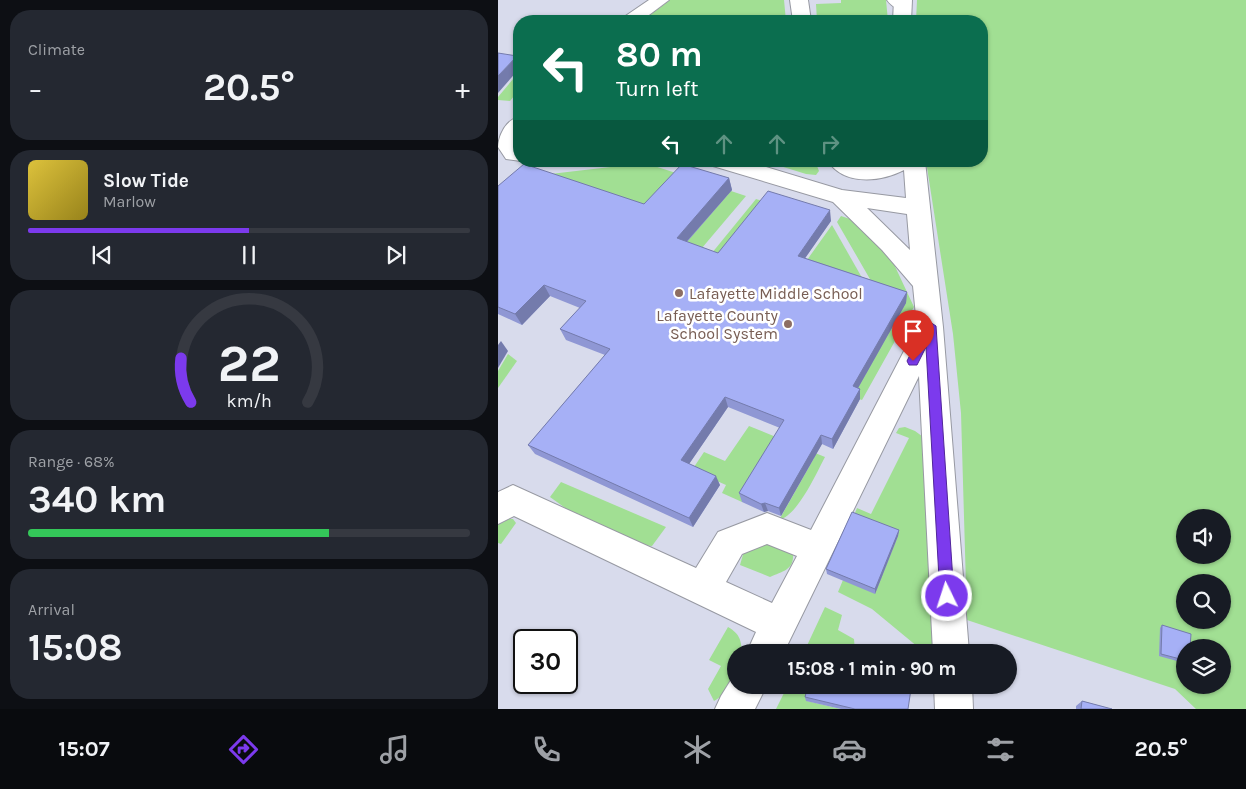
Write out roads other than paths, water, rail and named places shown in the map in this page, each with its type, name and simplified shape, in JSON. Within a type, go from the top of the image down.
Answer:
[{"type":"street","points":[[639,15],[660,0]]},
{"type":"street","points":[[799,0],[801,15]]},
{"type":"street","points":[[513,131],[508,146],[513,153]]},
{"type":"street","points":[[740,167],[841,198],[920,208]]},
{"type":"street","points":[[850,167],[874,174],[891,170],[895,167]]},
{"type":"street","points":[[915,167],[930,326],[950,644]]},
{"type":"street","points":[[841,198],[890,244],[926,284]]},
{"type":"street","points":[[498,509],[513,500],[703,588],[772,639],[930,326]]},
{"type":"street","points":[[703,588],[730,543],[767,528],[819,549]]},
{"type":"street","points":[[734,709],[743,694]]},
{"type":"street","points":[[953,694],[954,709]]},
{"type":"place","name":"Lafayette Middle School","points":[[679,293]]},
{"type":"place","name":"Lafayette County School System","points":[[788,324]]}]
